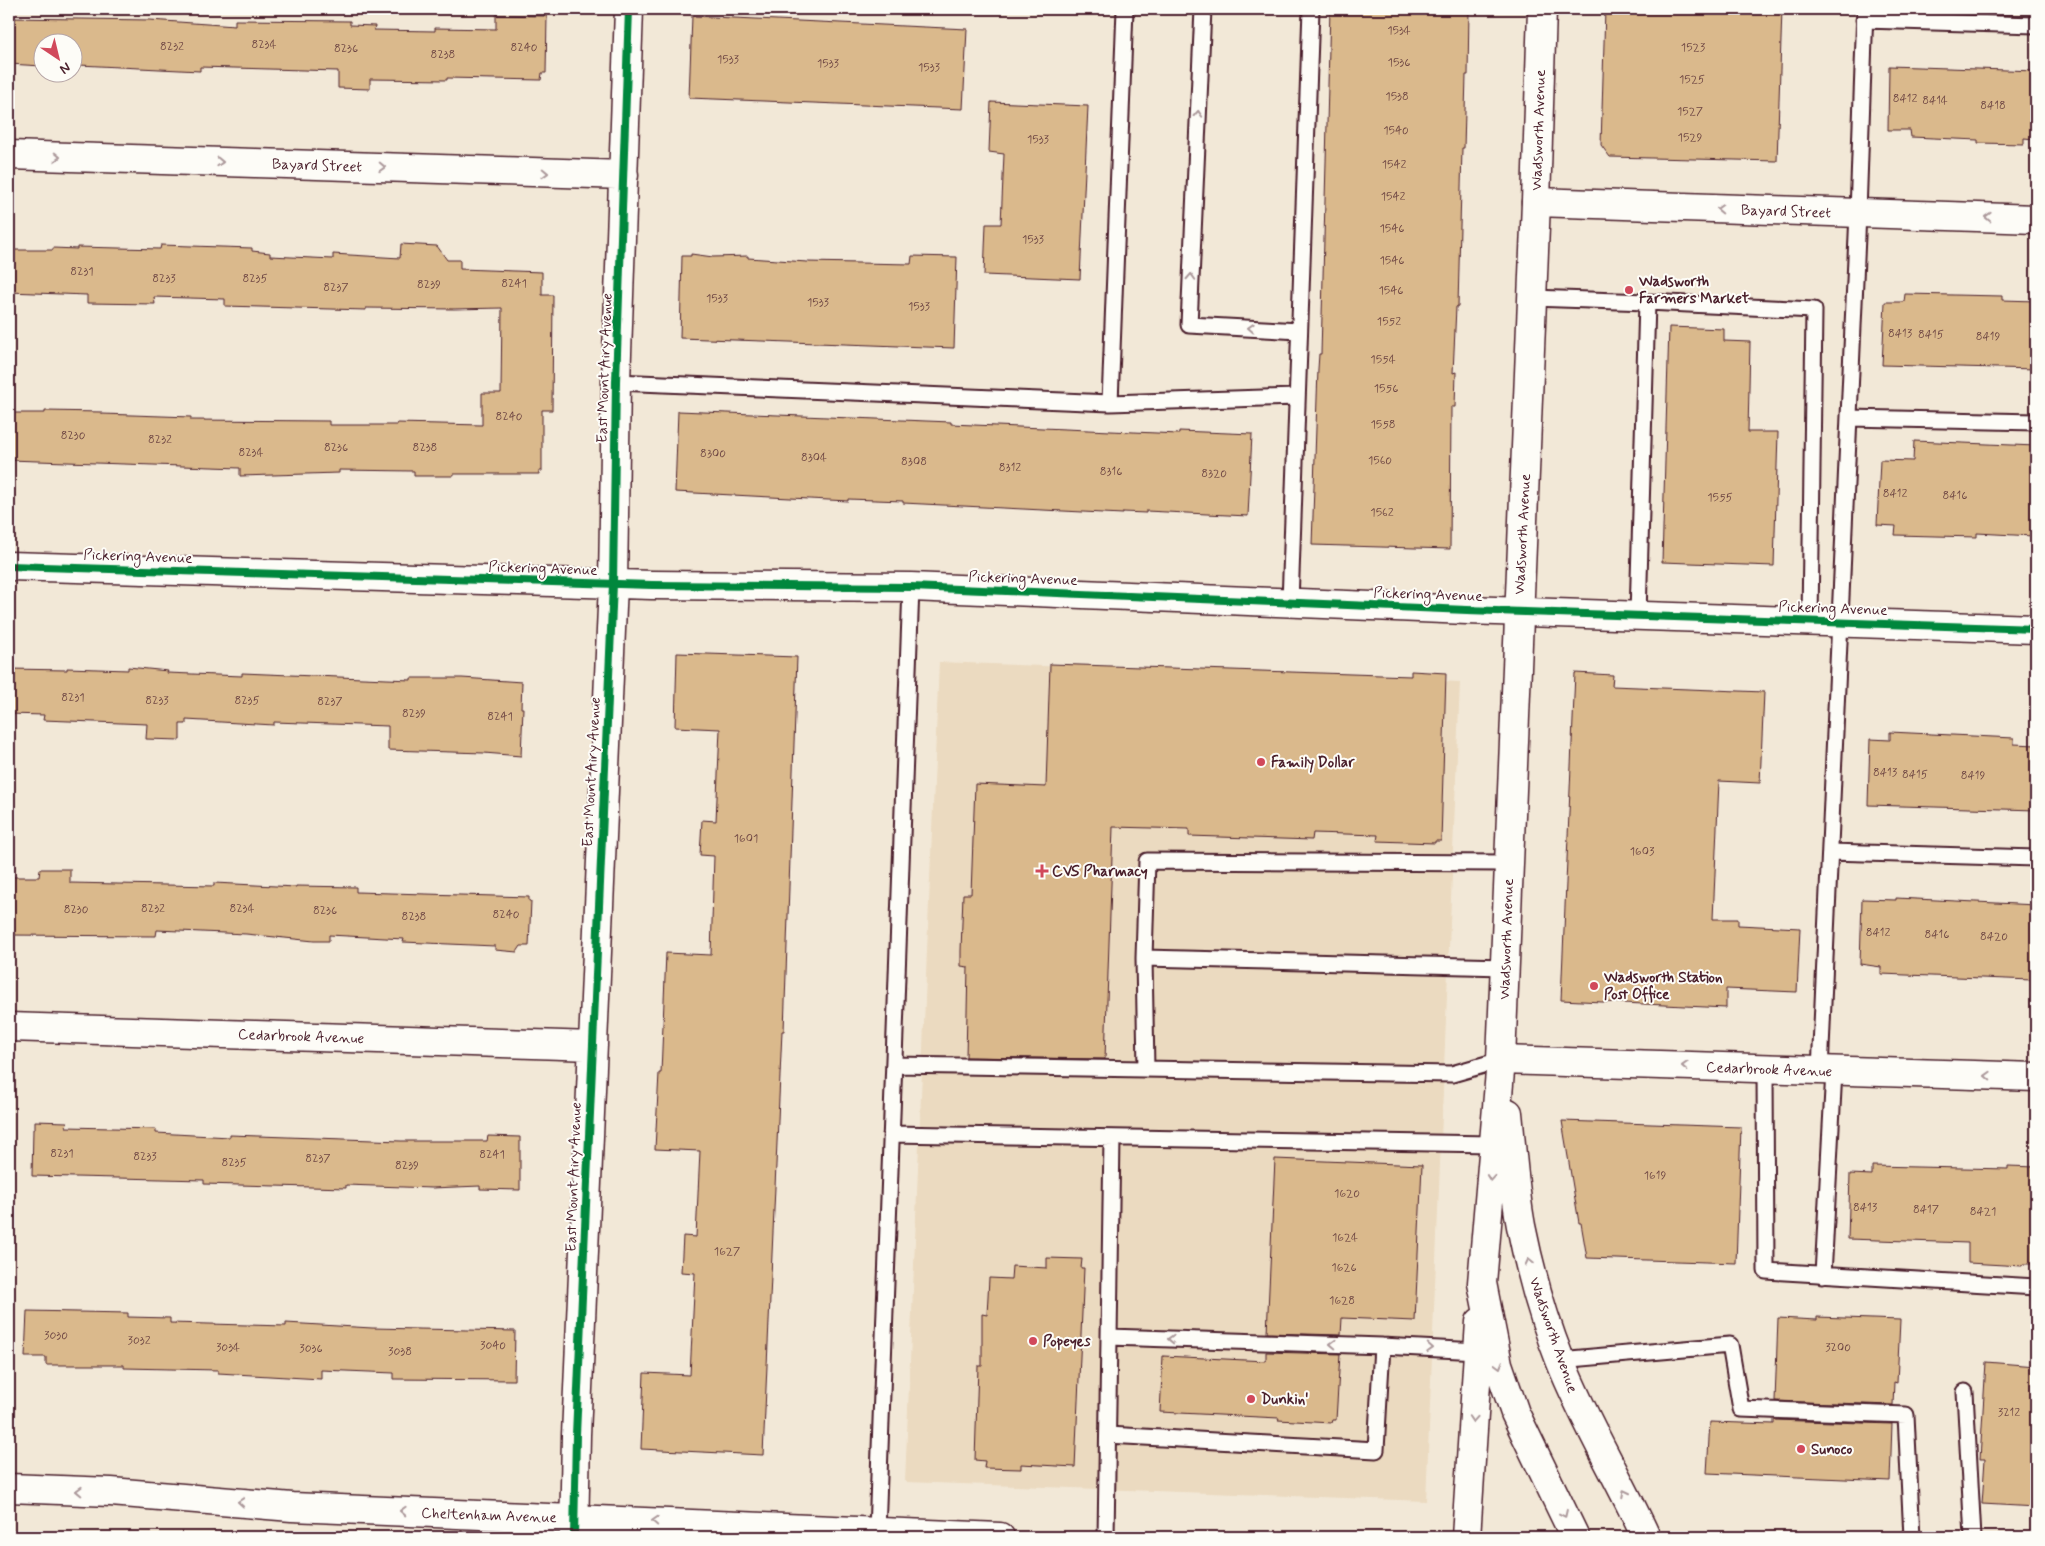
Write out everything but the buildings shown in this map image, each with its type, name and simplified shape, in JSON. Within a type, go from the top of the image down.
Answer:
[{"type":"street","name":"East Mount Airy Avenue","points":[[574,1528],[576,1425],[614,584],[616,382],[629,9]]},
{"type":"street","name":"Wadsworth Avenue","points":[[1542,9],[1536,202],[1501,1060],[1482,1283],[1498,1364],[1515,1413],[1575,1537]]},
{"type":"street","name":"Bayard Street","points":[[9,155],[624,175]]},
{"type":"street","name":"Bayard Street","points":[[1536,202],[2036,219]]},
{"type":"street","name":"Pickering Avenue","points":[[9,566],[614,584],[912,588],[2036,629]]},
{"type":"street","name":"Cedarbrook Avenue","points":[[9,1027],[593,1046]]},
{"type":"street","name":"Wadsworth Avenue","points":[[1501,1060],[1521,1224],[1530,1268],[1560,1360],[1577,1400],[1646,1537]]},
{"type":"street","name":"Cedarbrook Avenue","points":[[1501,1060],[2036,1077]]},
{"type":"street","points":[[1466,1537],[1482,1283]]},
{"type":"street","name":"Cheltenham Avenue","points":[[9,1488],[111,1492],[574,1528],[877,1532],[1000,1537]]},
{"type":"lane","points":[[1110,402],[1125,9]]},
{"type":"lane","points":[[1203,9],[1189,325],[1299,331]]},
{"type":"lane","points":[[1290,603],[1311,9]]},
{"type":"lane","points":[[1823,1275],[1830,852],[1858,213],[1864,14],[2036,24]]},
{"type":"lane","points":[[1532,298],[1814,310],[1810,622]]},
{"type":"lane","points":[[1638,615],[1647,302]]},
{"type":"lane","points":[[616,382],[1110,402],[1297,397]]},
{"type":"lane","points":[[1849,418],[2036,422]]},
{"type":"lane","points":[[877,1532],[912,588]]},
{"type":"lane","points":[[1830,852],[2036,858]]},
{"type":"lane","points":[[1146,1069],[1144,958],[1146,861],[1508,863]]},
{"type":"lane","points":[[1144,958],[1505,967]]},
{"type":"lane","points":[[894,1065],[1452,1074],[1501,1060]]},
{"type":"lane","points":[[1765,1069],[1766,1271],[2036,1287]]},
{"type":"lane","points":[[891,1134],[1493,1144]]},
{"type":"lane","points":[[1106,1537],[1112,1138]]},
{"type":"lane","points":[[1109,1337],[1478,1351]]},
{"type":"lane","points":[[1560,1360],[1730,1345],[1741,1409],[1906,1415],[1912,1537]]},
{"type":"lane","points":[[1108,1435],[1376,1450],[1382,1346]]},
{"type":"lane","points":[[1965,1392],[1973,1537]]},
{"type":"shaded area","points":[[939,662],[1460,682],[1426,1501],[905,1482]]},
{"type":"cycle path","points":[[574,1537],[576,1435],[613,584],[616,382],[629,9]]},
{"type":"cycle path","points":[[9,566],[652,585],[911,587],[1467,610],[2036,629]]},
{"type":"place","name":"Wadsworth Farmers Market","points":[[1629,290]]},
{"type":"place","name":"Family Dollar","points":[[1261,762]]},
{"type":"place","name":"CVS Pharmacy","points":[[1042,871]]},
{"type":"place","name":"Wadsworth Station Post Office","points":[[1594,986]]},
{"type":"place","name":"Popeyes","points":[[1033,1341]]},
{"type":"place","name":"Dunkin'","points":[[1251,1399]]},
{"type":"place","name":"Sunoco","points":[[1801,1449]]}]
